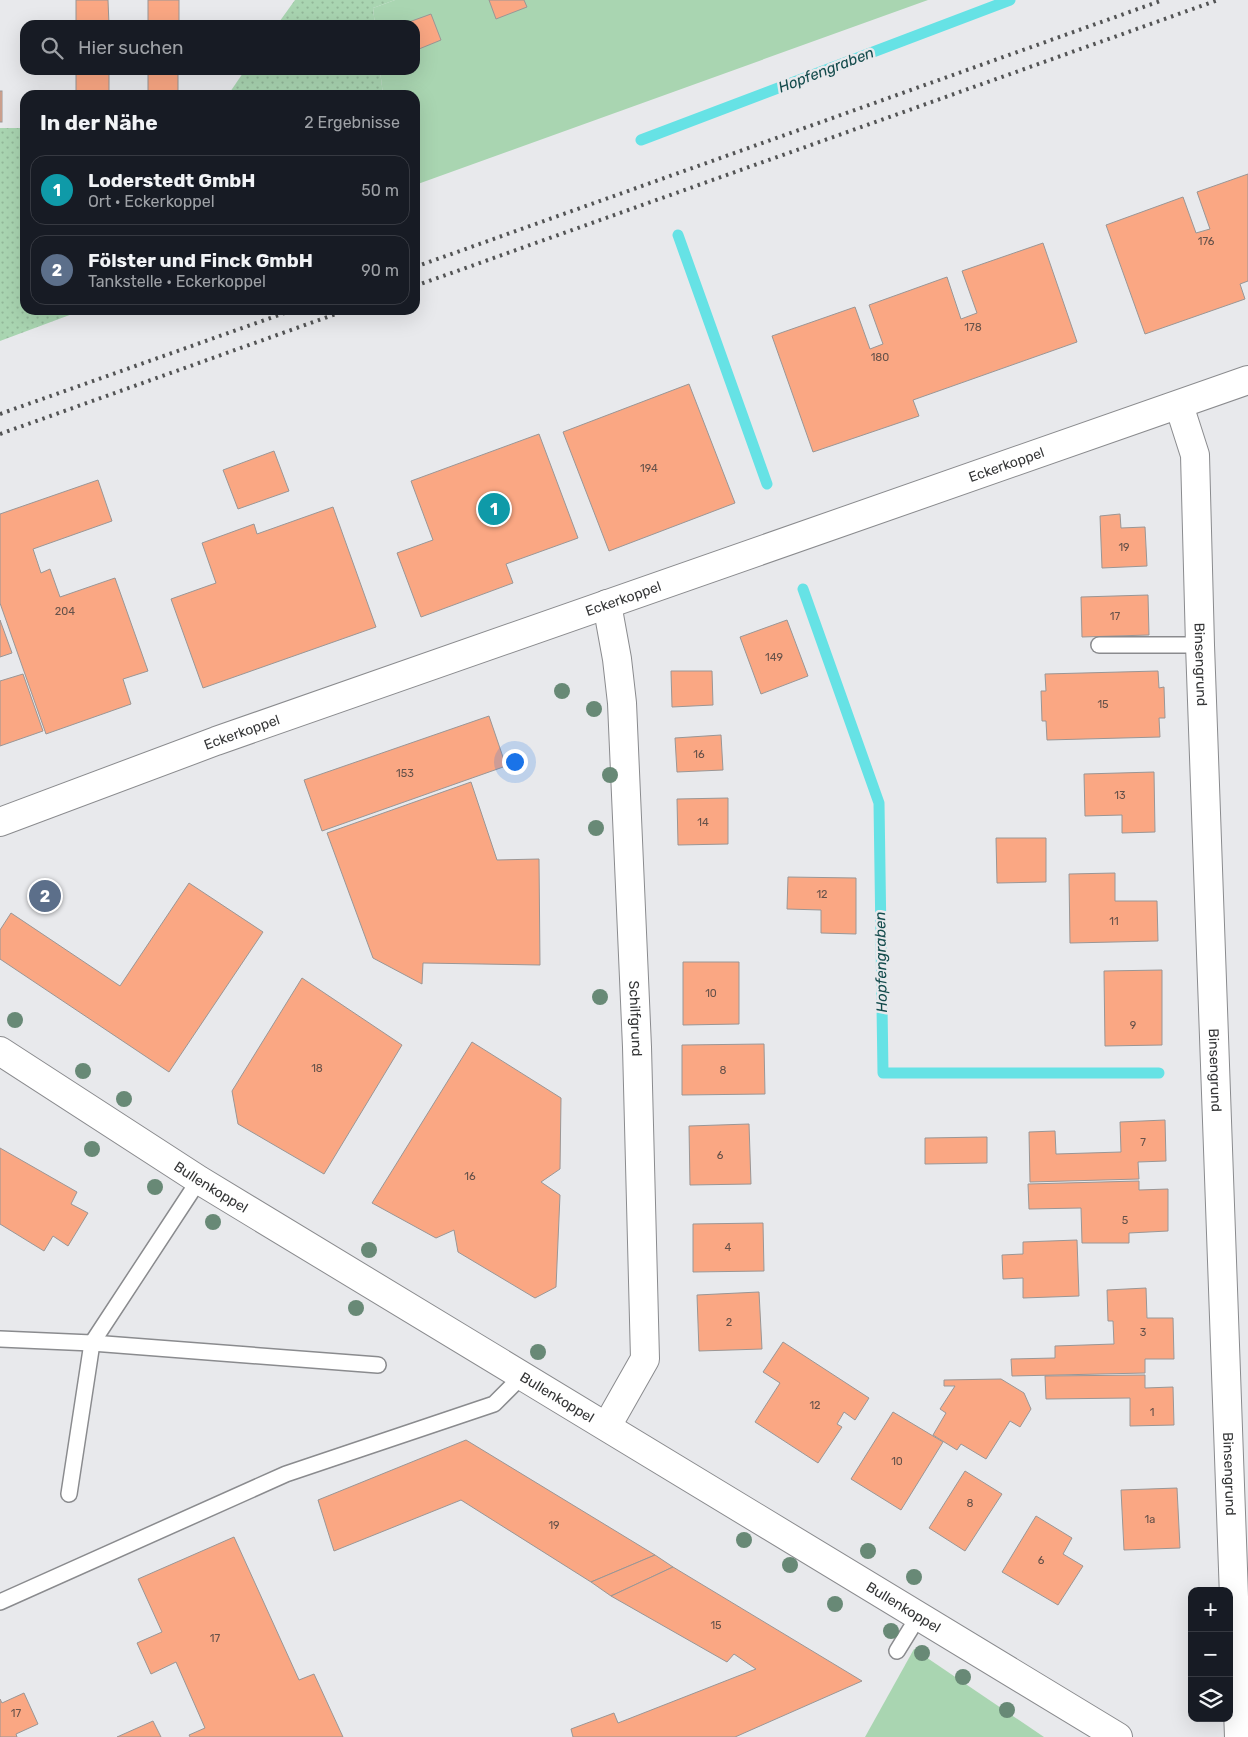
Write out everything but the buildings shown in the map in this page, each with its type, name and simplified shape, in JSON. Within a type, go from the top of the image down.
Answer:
[{"type":"street","name":"Eckerkoppel","points":[[0,822],[216,741],[1248,380]]},
{"type":"street","name":"Binsengrund","points":[[1179,405],[1195,455],[1200,645],[1239,1737]]},
{"type":"street","name":"Schilfgrund","points":[[607,604],[622,703],[637,1056],[645,1358],[607,1426]]},
{"type":"street","name":"Bullenkoppel","points":[[0,1051],[199,1180],[1118,1737]]},
{"type":"lane","points":[[1099,645],[1200,645]]},
{"type":"lane","points":[[69,1494],[92,1343],[199,1180]]},
{"type":"lane","points":[[0,1339],[92,1343],[378,1365]]},
{"type":"lane","points":[[0,1602],[286,1474],[494,1404],[522,1376]]},
{"type":"lane","points":[[897,1651],[918,1617]]},
{"type":"green space","points":[[295,0],[395,0],[373,8],[374,20],[281,20]]},
{"type":"green space","points":[[395,0],[928,0],[420,183],[420,90],[382,90],[381,75],[420,75],[420,20],[374,20],[373,8]]},
{"type":"green space","points":[[242,75],[381,75],[382,90],[231,90]]},
{"type":"green space","points":[[0,128],[20,128],[20,315],[70,315],[0,341]]},
{"type":"green space","points":[[914,1649],[1044,1737],[865,1737]]},
{"type":"waterway","name":"Hopfengraben","points":[[641,140],[1010,0]]},
{"type":"waterway","name":"Hopfengraben","points":[[678,235],[767,484]]},
{"type":"waterway","name":"Hopfengraben","points":[[803,589],[879,803],[883,1073],[1159,1073]]},
{"type":"railway","points":[[420,265],[1163,0]]},
{"type":"railway","points":[[420,284],[1218,0]]},
{"type":"railway","points":[[0,414],[279,315]]},
{"type":"railway","points":[[0,434],[333,315]]},
{"type":"place","name":"Loderstedt GmbH","points":[[494,509]]},
{"type":"place","name":"Fölster und Finck GmbH","points":[[45,896]]}]
